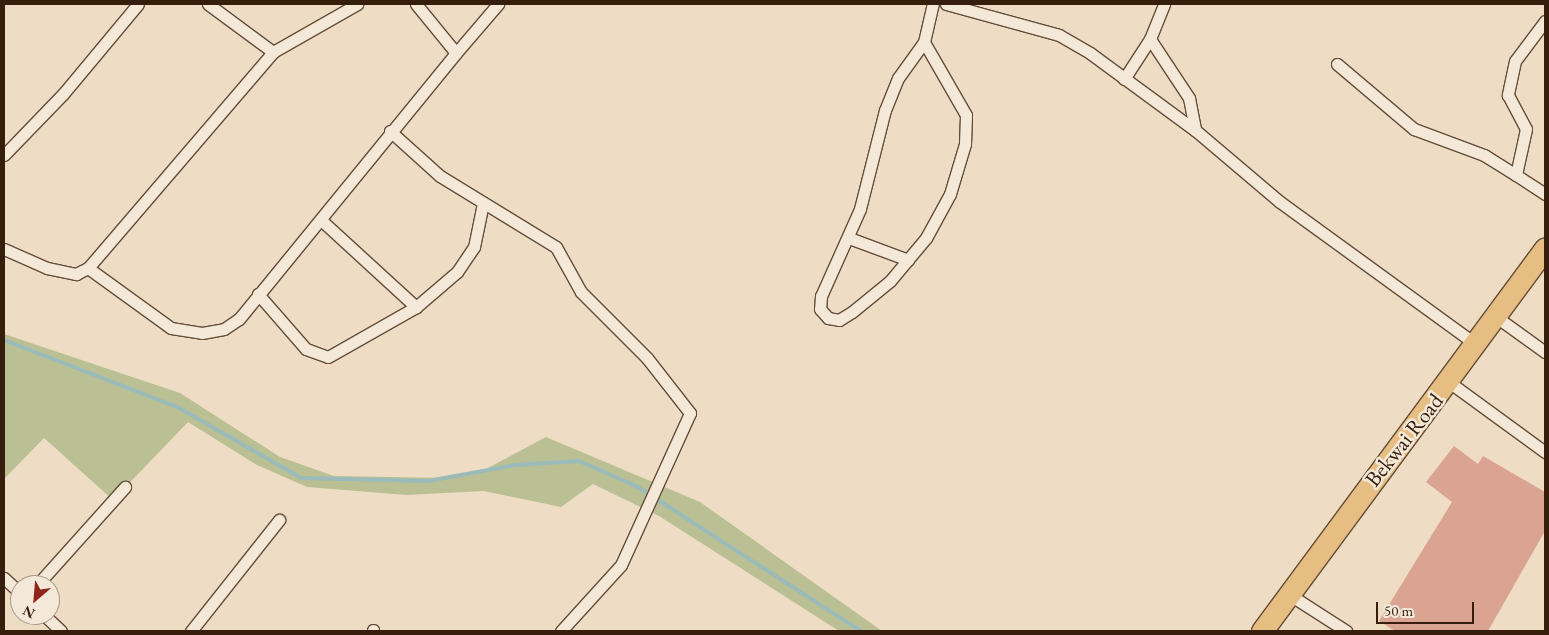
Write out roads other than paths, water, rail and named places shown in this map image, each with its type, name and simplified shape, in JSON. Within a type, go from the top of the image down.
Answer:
[{"type":"highway","name":"Bekwai Road","points":[[1262,631],[1450,382],[1474,343],[1545,248]]},
{"type":"street","points":[[4,155],[63,94],[138,4]]},
{"type":"street","points":[[208,4],[272,52]]},
{"type":"street","points":[[4,249],[47,268],[76,274],[88,268],[272,52],[357,4]]},
{"type":"street","points":[[416,4],[456,53]]},
{"type":"street","points":[[88,268],[179,330],[202,333],[224,329],[239,319],[321,220],[390,131],[498,4]]},
{"type":"street","points":[[924,42],[966,115],[966,134],[943,209],[908,260],[852,312],[838,320],[828,318],[820,308],[821,296],[849,238],[885,110],[898,78],[924,42],[933,4]]},
{"type":"street","points":[[946,4],[1059,35],[1195,130],[1280,202],[1474,343]]},
{"type":"street","points":[[1124,79],[1150,39],[1164,4]]},
{"type":"street","points":[[1516,175],[1526,129],[1508,95],[1509,81],[1515,61],[1545,21]]},
{"type":"street","points":[[1150,39],[1188,98],[1195,130]]},
{"type":"street","points":[[1337,64],[1414,129],[1484,155],[1545,194]]},
{"type":"street","points":[[390,131],[440,176],[556,247],[581,292],[647,358],[691,416],[659,474],[621,565],[561,631]]},
{"type":"street","points":[[258,294],[306,349],[328,358],[416,307],[468,259],[483,204]]},
{"type":"street","points":[[321,220],[416,307]]},
{"type":"street","points":[[849,238],[908,260]]},
{"type":"street","points":[[1495,316],[1545,352]]},
{"type":"street","points":[[1450,382],[1545,452]]},
{"type":"street","points":[[46,575],[125,487]]},
{"type":"street","points":[[191,631],[279,520]]},
{"type":"street","points":[[1290,595],[1346,631]]},
{"type":"waterway","points":[[4,340],[179,408],[301,478],[428,481],[515,465],[579,461],[638,487],[861,631]]}]
